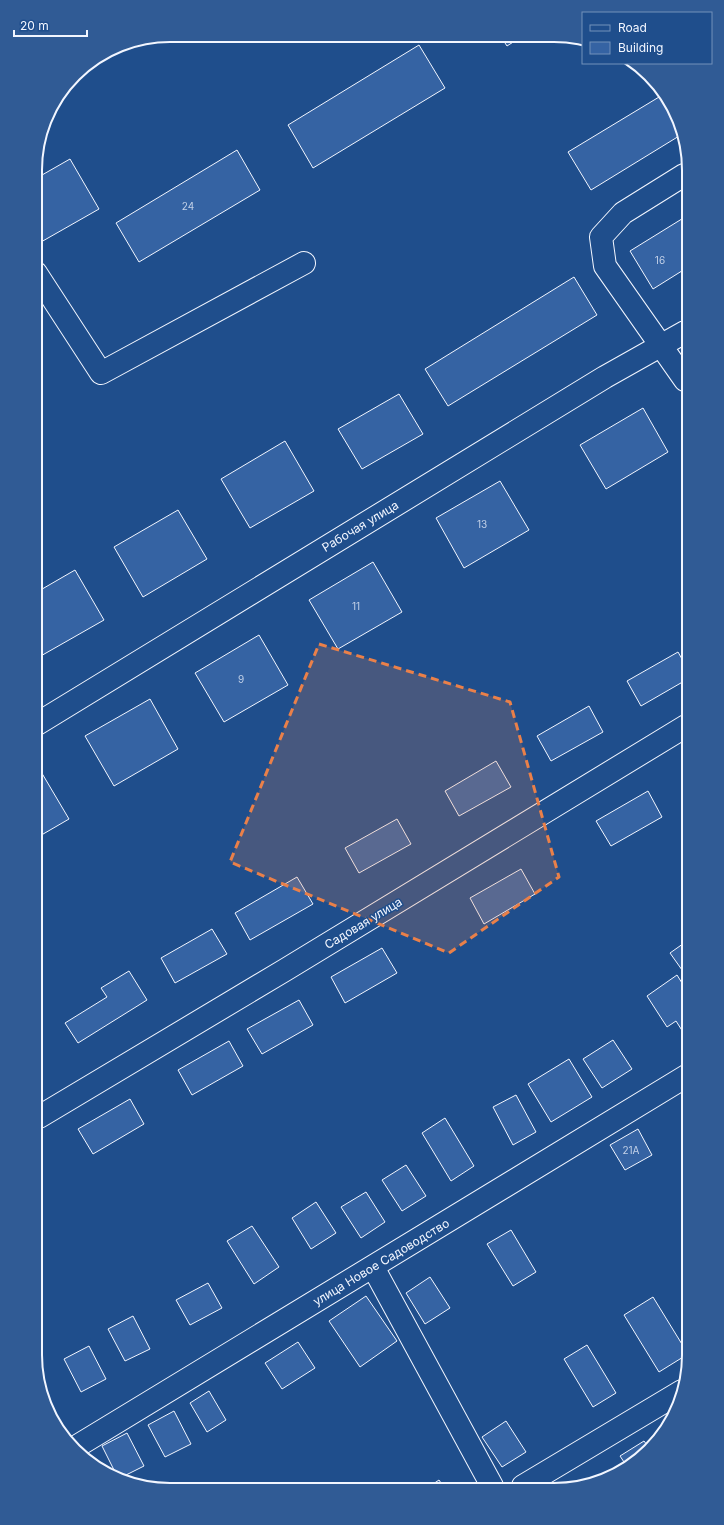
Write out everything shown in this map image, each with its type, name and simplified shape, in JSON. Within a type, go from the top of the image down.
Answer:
[{"type":"street","points":[[682,176],[623,213],[601,237],[605,266],[682,376]]},
{"type":"street","points":[[42,282],[101,373],[304,263]]},
{"type":"street","name":"Рабочая улица","points":[[42,721],[605,377],[682,334]]},
{"type":"street","name":"Садовая улица","points":[[42,1115],[285,970],[682,728]]},
{"type":"street","name":"улица Новое Садоводство","points":[[78,1445],[682,1079]]},
{"type":"street","points":[[372,1267],[490,1483]]},
{"type":"street","points":[[529,1483],[675,1395]]},
{"type":"highlighted area","points":[[319,644],[510,702],[559,877],[449,953],[230,862]]},
{"type":"building","points":[[504,42],[513,42],[507,46]]},
{"type":"building","points":[[419,45],[445,88],[313,168],[288,125]]},
{"type":"building","points":[[659,97],[665,106],[678,137],[591,190],[568,152]]},
{"type":"building","points":[[237,150],[260,190],[139,262],[116,223]]},
{"type":"building","points":[[70,159],[99,209],[42,241],[42,175]]},
{"type":"building","points":[[682,219],[682,271],[653,289],[630,251]]},
{"type":"building","points":[[574,277],[597,315],[448,406],[425,369]]},
{"type":"building","points":[[399,394],[423,434],[362,469],[338,429]]},
{"type":"building","points":[[643,408],[668,452],[606,489],[580,445]]},
{"type":"building","points":[[285,441],[314,491],[250,528],[221,479]]},
{"type":"building","points":[[500,481],[529,530],[464,568],[436,518]]},
{"type":"building","points":[[178,510],[207,559],[143,597],[114,547]]},
{"type":"building","points":[[373,562],[402,612],[338,649],[309,600]]},
{"type":"building","points":[[75,570],[104,620],[42,655],[42,589]]},
{"type":"building","points":[[259,635],[288,685],[224,722],[195,673]]},
{"type":"building","points":[[678,652],[682,659],[682,682],[641,706],[627,681]]},
{"type":"building","points":[[150,699],[178,749],[114,786],[85,736]]},
{"type":"building","points":[[589,706],[603,732],[551,761],[537,736]]},
{"type":"building","points":[[496,761],[511,787],[459,816],[445,791]]},
{"type":"building","points":[[42,773],[69,819],[42,835]]},
{"type":"building","points":[[648,791],[662,817],[611,846],[596,821]]},
{"type":"building","points":[[397,819],[411,844],[359,873],[345,848]]},
{"type":"building","points":[[521,869],[535,894],[484,924],[470,898]]},
{"type":"building","points":[[297,877],[313,904],[250,940],[235,913]]},
{"type":"building","points":[[212,929],[227,954],[175,983],[161,958]]},
{"type":"building","points":[[682,945],[682,970],[670,953]]},
{"type":"building","points":[[382,948],[397,973],[345,1003],[331,977]]},
{"type":"building","points":[[129,971],[147,1000],[78,1043],[65,1023],[107,997],[101,988]]},
{"type":"building","points":[[677,975],[682,983],[682,1030],[676,1021],[667,1027],[647,996]]},
{"type":"building","points":[[299,1000],[313,1025],[262,1054],[247,1029]]},
{"type":"building","points":[[613,1040],[632,1069],[602,1088],[583,1059]]},
{"type":"building","points":[[229,1041],[243,1066],[192,1095],[178,1070]]},
{"type":"building","points":[[569,1059],[592,1097],[551,1122],[528,1084]]},
{"type":"building","points":[[516,1095],[536,1132],[513,1145],[493,1107]]},
{"type":"building","points":[[130,1099],[144,1124],[93,1154],[78,1129]]},
{"type":"building","points":[[445,1118],[474,1166],[451,1181],[422,1133]]},
{"type":"building","points":[[638,1129],[652,1155],[625,1170],[610,1145]]},
{"type":"building","points":[[406,1165],[426,1196],[402,1211],[382,1180]]},
{"type":"building","points":[[366,1192],[385,1222],[361,1238],[341,1207]]},
{"type":"building","points":[[316,1202],[336,1233],[311,1249],[292,1218]]},
{"type":"building","points":[[252,1226],[279,1267],[254,1284],[227,1241]]},
{"type":"building","points":[[511,1230],[536,1272],[513,1286],[487,1244]]},
{"type":"building","points":[[430,1277],[450,1308],[425,1324],[406,1293]]},
{"type":"building","points":[[208,1283],[222,1308],[190,1325],[176,1300]]},
{"type":"building","points":[[366,1296],[397,1341],[360,1367],[329,1321]]},
{"type":"building","points":[[653,1297],[682,1344],[682,1358],[659,1372],[624,1315]]},
{"type":"building","points":[[133,1316],[150,1349],[125,1361],[108,1329]]},
{"type":"building","points":[[298,1342],[315,1368],[282,1389],[265,1363]]},
{"type":"building","points":[[587,1345],[616,1393],[593,1407],[564,1359]]},
{"type":"building","points":[[89,1346],[106,1379],[81,1392],[64,1359]]},
{"type":"building","points":[[209,1391],[226,1420],[207,1432],[190,1403]]},
{"type":"building","points":[[174,1411],[191,1444],[165,1457],[148,1425]]},
{"type":"building","points":[[506,1421],[526,1452],[502,1467],[482,1437]]},
{"type":"building","points":[[127,1433],[144,1466],[126,1475],[114,1470],[102,1446]]},
{"type":"building","points":[[644,1441],[646,1444],[624,1462],[620,1456]]}]
